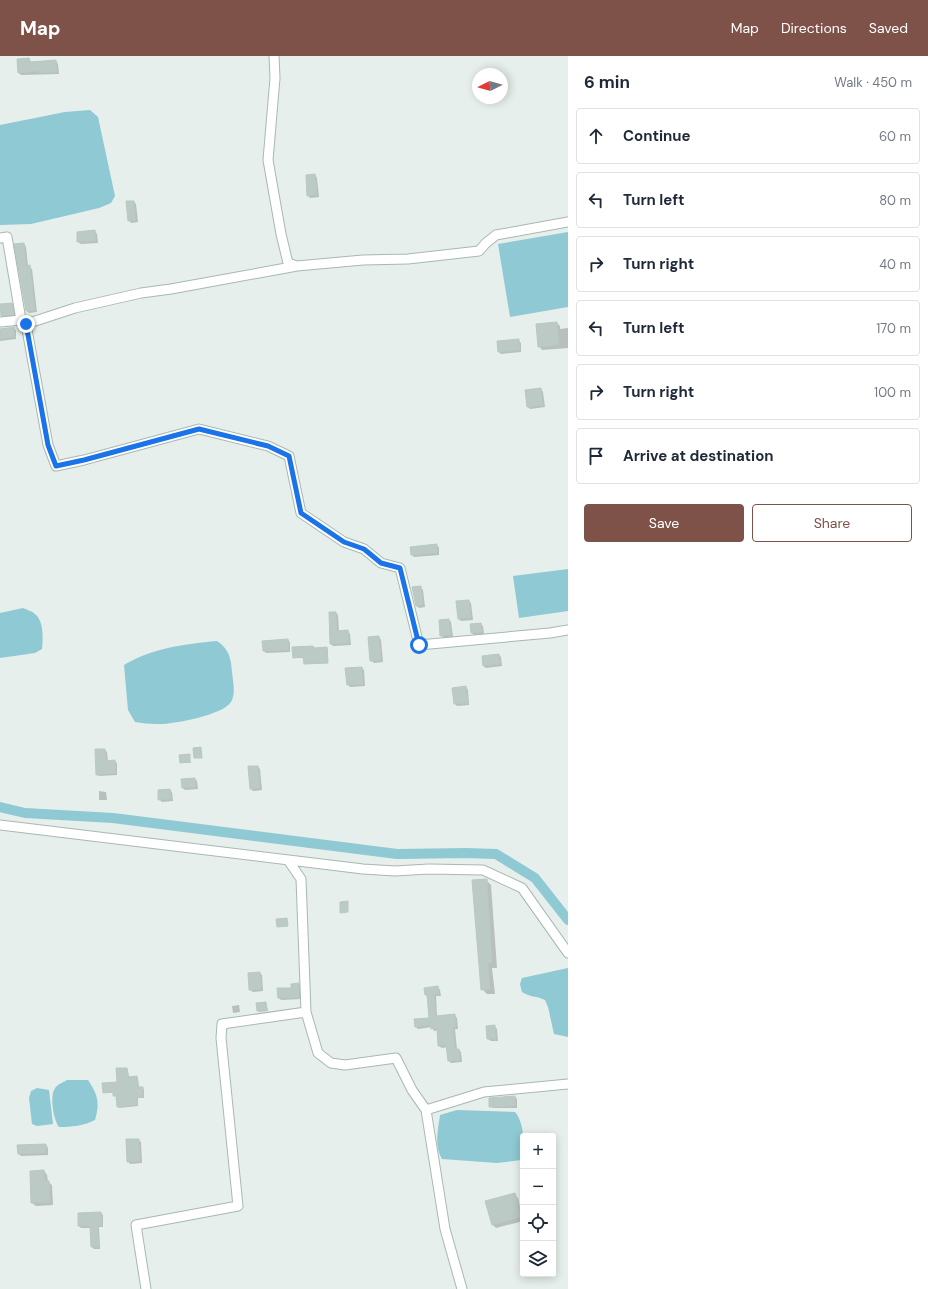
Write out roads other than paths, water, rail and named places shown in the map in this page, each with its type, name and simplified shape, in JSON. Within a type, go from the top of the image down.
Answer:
[{"type":"street","points":[[274,56],[275,78],[268,160],[281,234],[288,263],[297,266]]},
{"type":"street","points":[[0,322],[24,322],[75,308],[140,293],[171,290],[297,266],[363,260],[408,259],[479,251],[496,235],[568,222]]},
{"type":"street","points":[[0,238],[7,237],[48,445],[56,466],[84,460],[199,429],[268,446],[289,456],[301,513],[344,542],[364,549],[381,563],[400,568],[419,645],[568,630]]},
{"type":"street","points":[[0,825],[363,869],[395,871],[429,869],[483,870],[522,888],[568,953]]},
{"type":"street","points":[[288,860],[301,879],[306,1012],[318,1053],[331,1062],[345,1065],[396,1058],[412,1090],[426,1110],[445,1229],[462,1289]]},
{"type":"street","points":[[146,1289],[136,1224],[238,1206],[221,1038],[222,1024],[306,1012]]},
{"type":"street","points":[[426,1110],[484,1092],[568,1084]]},
{"type":"water","points":[[90,110],[98,117],[115,196],[111,203],[99,208],[31,224],[0,225],[0,125],[65,112]]},
{"type":"water","points":[[568,232],[568,307],[510,317],[498,244]]},
{"type":"water","points":[[568,569],[568,611],[519,618],[513,576]]},
{"type":"water","points":[[23,608],[34,613],[40,621],[43,640],[42,649],[35,653],[0,658],[0,613]]},
{"type":"water","points":[[217,641],[227,651],[232,667],[234,688],[233,699],[226,707],[208,715],[173,723],[151,724],[135,722],[128,710],[124,665],[146,654],[157,651],[181,645]]},
{"type":"water","points":[[568,968],[568,1037],[554,1034],[545,1000],[522,992],[520,984],[522,978]]},
{"type":"water","points":[[67,1080],[88,1080],[94,1090],[98,1104],[95,1120],[77,1126],[59,1127],[54,1113],[52,1101],[53,1095],[57,1086]]},
{"type":"water","points":[[37,1088],[49,1090],[53,1124],[37,1126],[32,1124],[29,1098],[31,1091]]},
{"type":"water","points":[[457,1110],[515,1112],[518,1116],[523,1133],[520,1133],[520,1160],[497,1163],[442,1159],[437,1143],[440,1115]]},
{"type":"waterway","points":[[0,807],[25,813],[113,818],[397,854],[496,854],[535,878],[568,920]]}]
